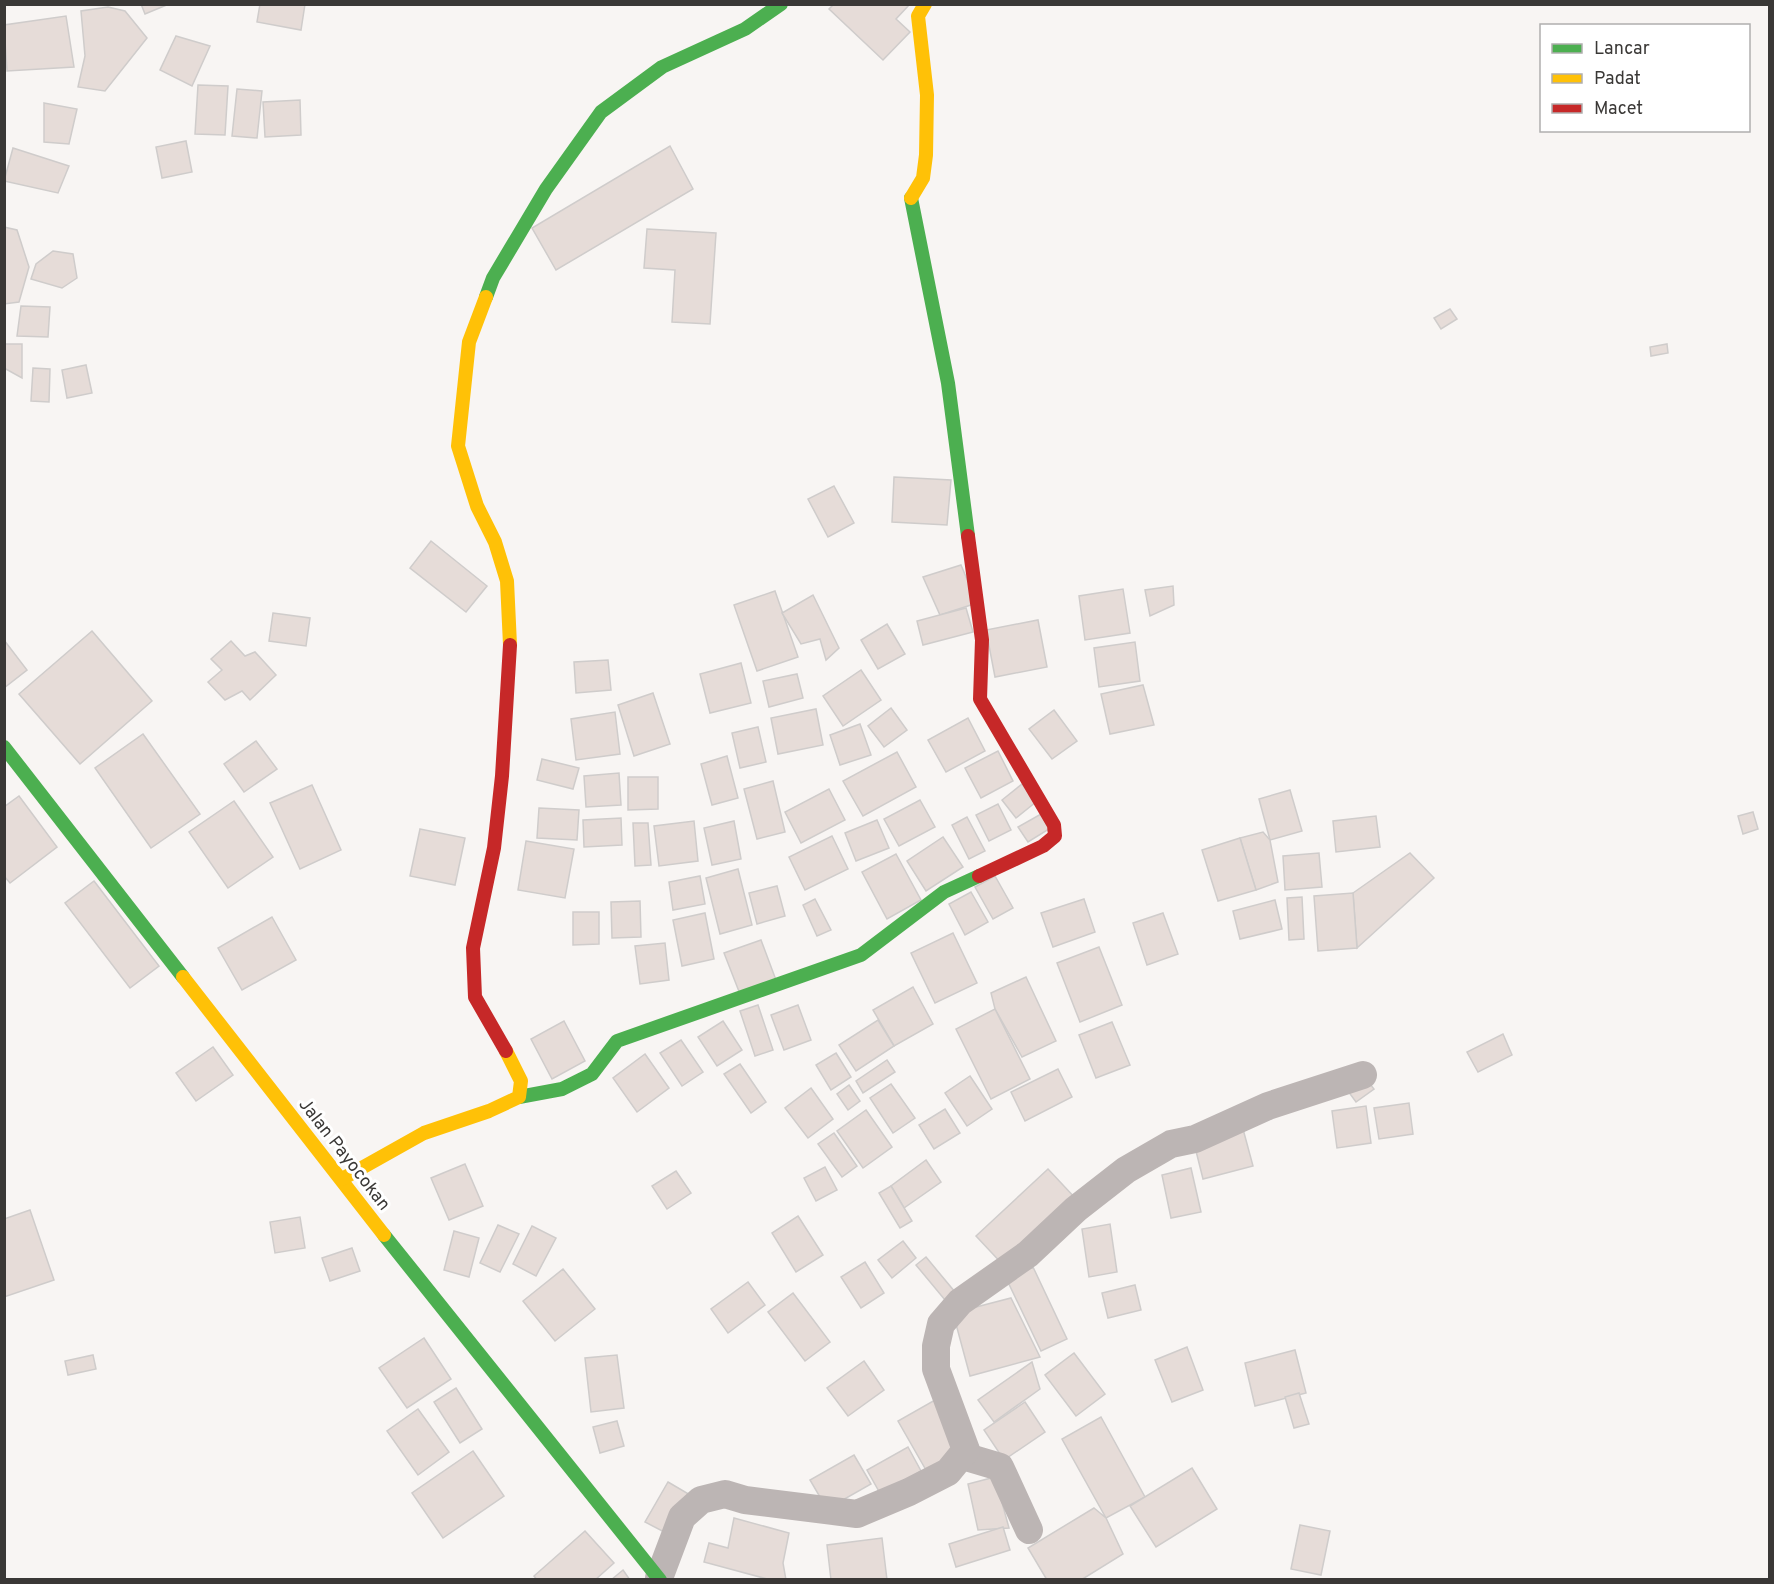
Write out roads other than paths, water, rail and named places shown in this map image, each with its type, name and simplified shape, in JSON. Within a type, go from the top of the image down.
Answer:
[{"type":"street","points":[[519,1097],[521,1082],[518,1072],[475,997],[473,948],[494,848],[502,776],[511,632],[507,581],[495,542],[477,506],[458,446],[469,342],[493,278],[546,189],[601,112],[662,67],[745,29],[781,4]]},
{"type":"street","points":[[342,1179],[404,1143],[437,1128],[501,1108],[519,1097],[562,1089],[592,1074],[617,1041],[861,955],[905,924],[944,892],[1043,846],[1054,836],[1054,825],[981,699],[982,640],[948,383],[931,287],[911,198],[911,192],[924,177],[927,106],[918,16],[925,4]]},
{"type":"street","name":"Jalan Payocokan","points":[[4,747],[452,1323],[660,1579]]},
{"type":"street","points":[[660,1579],[682,1517],[701,1500],[724,1494],[745,1500],[857,1514],[909,1492],[948,1472],[966,1450],[936,1369],[936,1346],[941,1324],[960,1302],[1029,1254],[1076,1209],[1135,1164],[1171,1144],[1195,1139],[1268,1106],[1363,1075]]},
{"type":"street","points":[[963,1456],[1000,1467],[1029,1530]]}]
